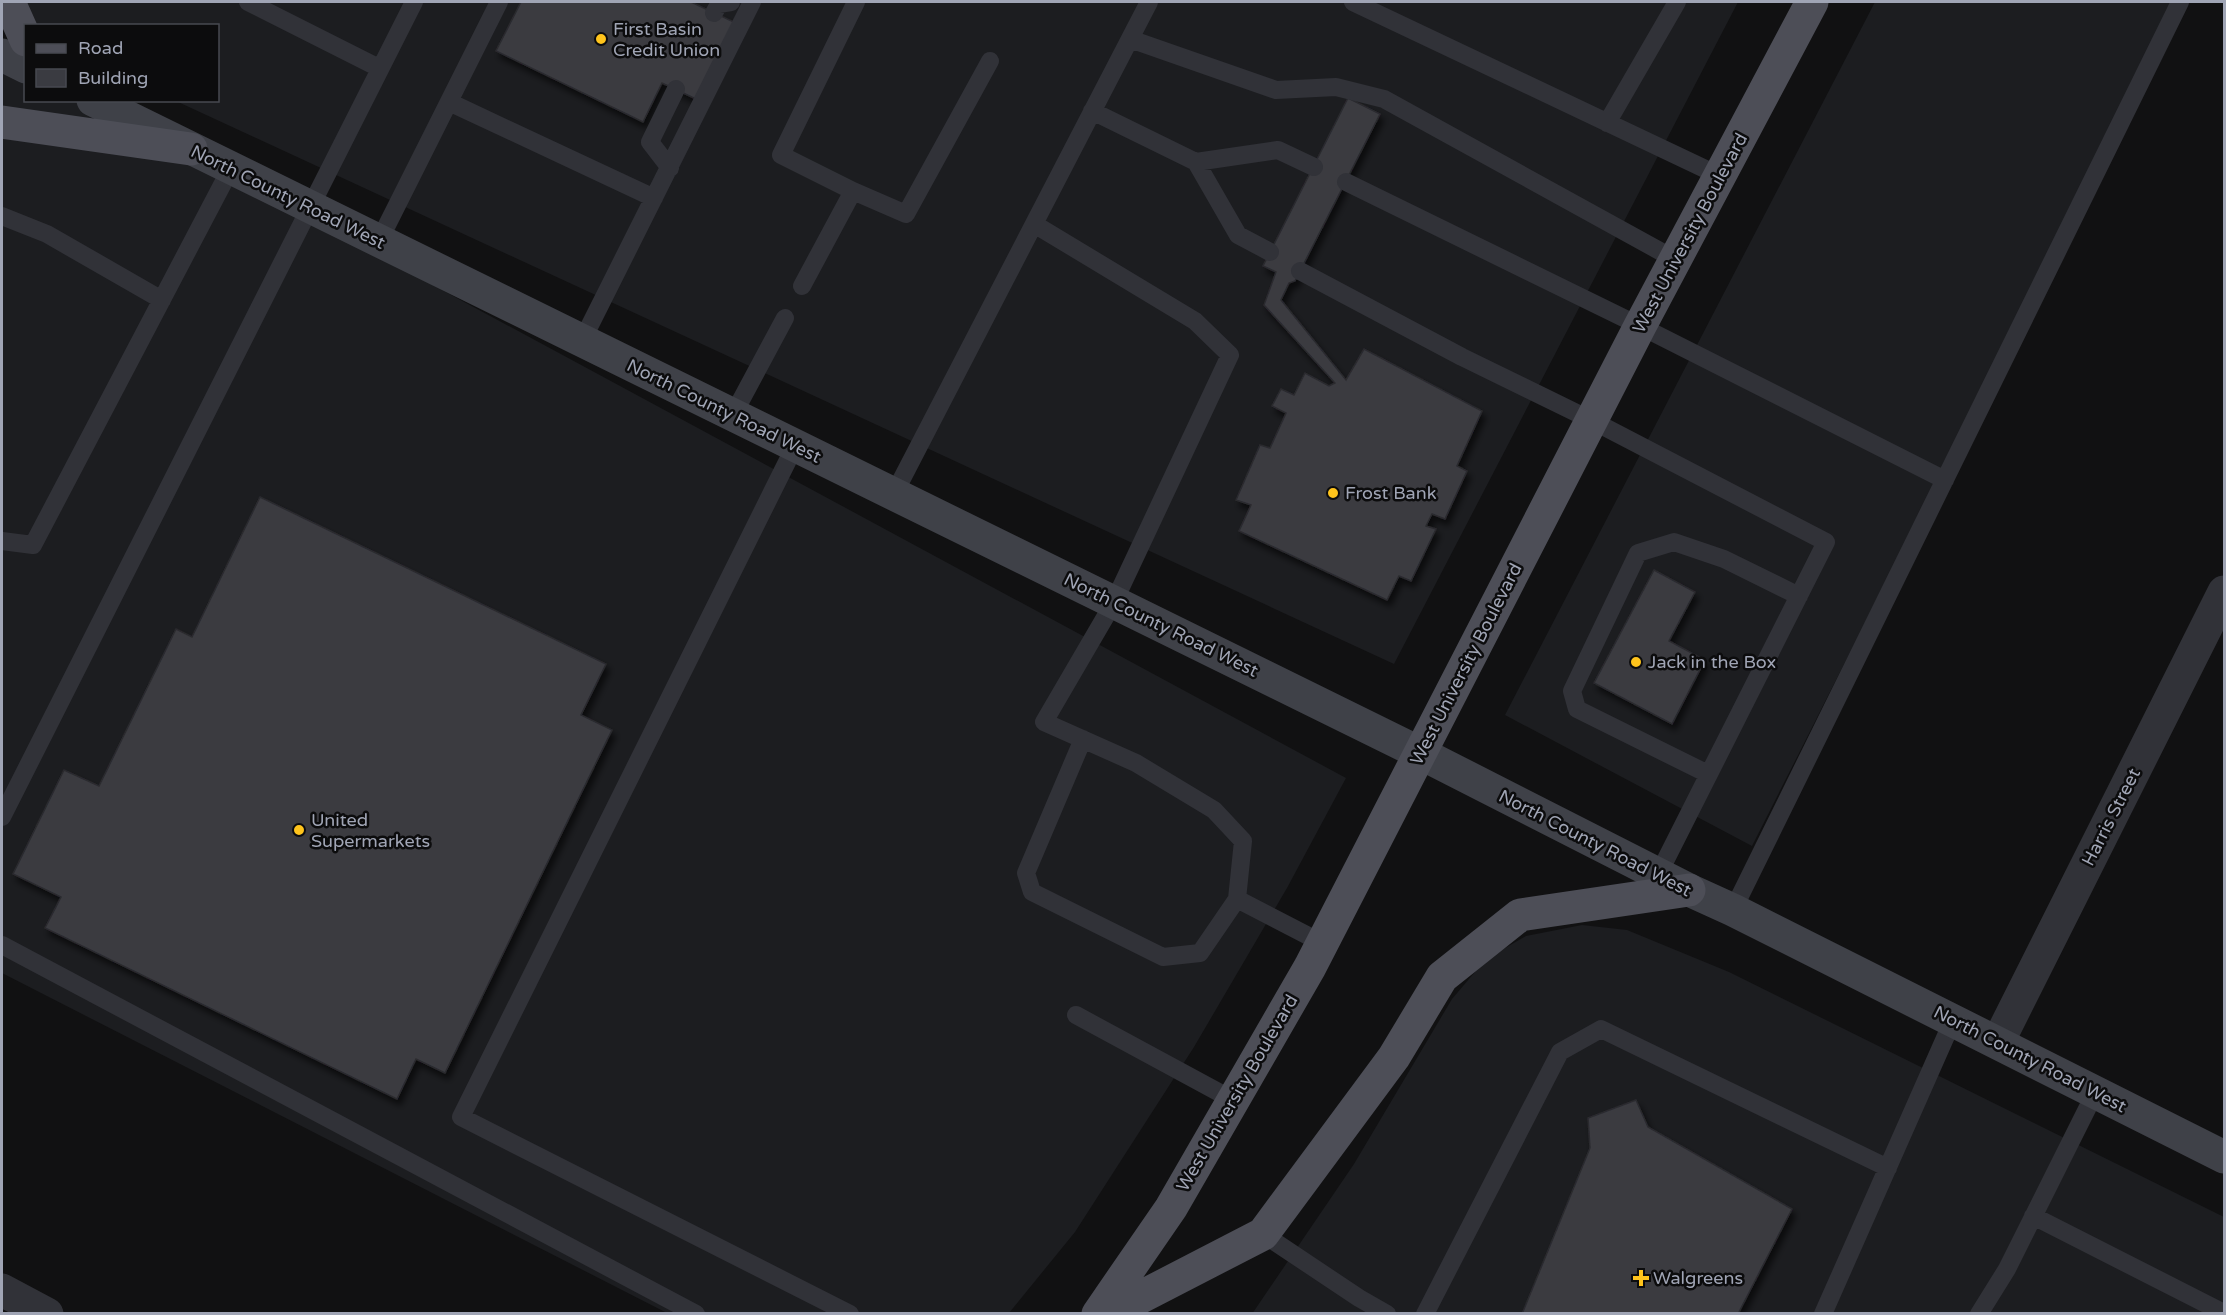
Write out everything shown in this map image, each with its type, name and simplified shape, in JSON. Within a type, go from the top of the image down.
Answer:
[{"type":"main road","points":[[9,2],[24,36]]},
{"type":"main road","name":"West University Boulevard","points":[[1098,1314],[1171,1208],[1322,943],[1640,326],[1812,2]]},
{"type":"main road","points":[[2,55],[24,66]]},
{"type":"main road","name":"North County Road West","points":[[97,102],[1420,753],[1658,875],[1998,1042],[2224,1157]]},
{"type":"main road","points":[[2,122],[191,149]]},
{"type":"main road","points":[[1108,1314],[1263,1234],[1394,1057],[1442,976],[1520,915],[1689,890]]},
{"type":"street","name":"Harris Street","points":[[1998,1042],[2224,592]]},
{"type":"street","points":[[2,1290],[47,1314]]},
{"type":"lane","points":[[248,2],[380,68]]},
{"type":"lane","points":[[2,817],[414,2]]},
{"type":"lane","points":[[379,241],[499,2]]},
{"type":"lane","points":[[714,13],[719,4],[731,2]]},
{"type":"lane","points":[[582,341],[752,2]]},
{"type":"lane","points":[[856,2],[781,155],[906,214],[990,61]]},
{"type":"lane","points":[[894,494],[1149,2]]},
{"type":"lane","points":[[1355,2],[1720,176]]},
{"type":"lane","points":[[1607,123],[1677,2]]},
{"type":"lane","points":[[1733,910],[2180,2]]},
{"type":"lane","points":[[1130,39],[1276,90],[1336,87],[1384,99],[1676,260]]},
{"type":"lane","points":[[670,168],[650,142],[676,89]]},
{"type":"lane","points":[[449,102],[654,198]]},
{"type":"lane","points":[[1092,111],[1196,162],[1238,235],[1270,252]]},
{"type":"lane","points":[[1196,162],[1278,150],[1314,166]]},
{"type":"lane","points":[[2,541],[33,545],[231,168]]},
{"type":"lane","points":[[1346,182],[1640,326],[1945,480]]},
{"type":"lane","points":[[802,286],[853,190]]},
{"type":"lane","points":[[2,216],[47,234],[162,300]]},
{"type":"lane","points":[[1034,224],[1195,321],[1230,356],[1113,602],[1044,722],[1136,763],[1214,810],[1243,841],[1237,899],[1200,953],[1163,957],[1032,892],[1026,873],[1083,740]]},
{"type":"lane","points":[[1300,271],[1462,357],[1593,421],[1826,542],[1658,875]]},
{"type":"lane","points":[[733,415],[785,318]]},
{"type":"lane","points":[[795,446],[461,1117],[850,1314]]},
{"type":"lane","points":[[1708,774],[1577,709],[1572,691],[1638,553],[1674,542],[1724,558],[1799,596]]},
{"type":"lane","points":[[1237,899],[1322,943]]},
{"type":"lane","points":[[2,945],[696,1314]]},
{"type":"lane","points":[[1076,1015],[1233,1100]]},
{"type":"lane","points":[[1823,1314],[1953,1020]]},
{"type":"lane","points":[[1425,1314],[1560,1052],[1601,1029],[1888,1168]]},
{"type":"lane","points":[[1979,1314],[2007,1269],[2095,1093]]},
{"type":"lane","points":[[2033,1216],[2224,1313]]},
{"type":"lane","points":[[1263,1234],[1355,1306],[1387,1314]]},
{"type":"shaded area","points":[[2,2],[1738,2],[1394,664],[178,102],[219,102],[219,24],[24,24]]},
{"type":"shaded area","points":[[1875,2],[2179,2],[1752,846],[1505,715]]},
{"type":"shaded area","points":[[2,52],[24,64],[24,102],[94,102],[1346,778],[1287,888],[1194,1047],[1075,1232],[1009,1313],[667,1313],[2,973]]},
{"type":"shaded area","points":[[1582,925],[1627,930],[1729,972],[2224,1217],[2224,1313],[1252,1314],[1354,1164],[1452,999],[1486,959],[1526,936]]},
{"type":"building","points":[[521,2],[691,2],[736,23],[698,100],[662,83],[643,122],[496,51]]},
{"type":"building","points":[[1348,98],[1380,114],[1295,281],[1289,283],[1281,300],[1346,380],[1364,349],[1482,411],[1457,466],[1467,471],[1445,519],[1432,514],[1426,526],[1436,529],[1411,581],[1399,576],[1387,600],[1239,531],[1251,505],[1236,500],[1260,445],[1270,448],[1286,413],[1272,406],[1281,389],[1294,395],[1305,373],[1329,386],[1335,383],[1264,305],[1276,272],[1263,266]]},
{"type":"building","name":"United Supermarkets","points":[[260,497],[606,664],[581,715],[612,730],[445,1073],[416,1059],[397,1099],[45,928],[61,897],[13,874],[64,770],[99,786],[176,629],[192,637]]},
{"type":"building","points":[[1654,570],[1695,592],[1669,641],[1705,660],[1672,724],[1594,683]]},
{"type":"building","points":[[1636,1100],[1648,1127],[1792,1209],[1738,1314],[1522,1314],[1590,1148],[1588,1118]]},
{"type":"place","name":"First Basin Credit Union","points":[[601,39]]},
{"type":"place","name":"Frost Bank","points":[[1333,493]]},
{"type":"place","name":"Jack in the Box","points":[[1636,662]]},
{"type":"place","name":"United Supermarkets","points":[[299,830]]},
{"type":"place","name":"Walgreens","points":[[1641,1278]]}]
